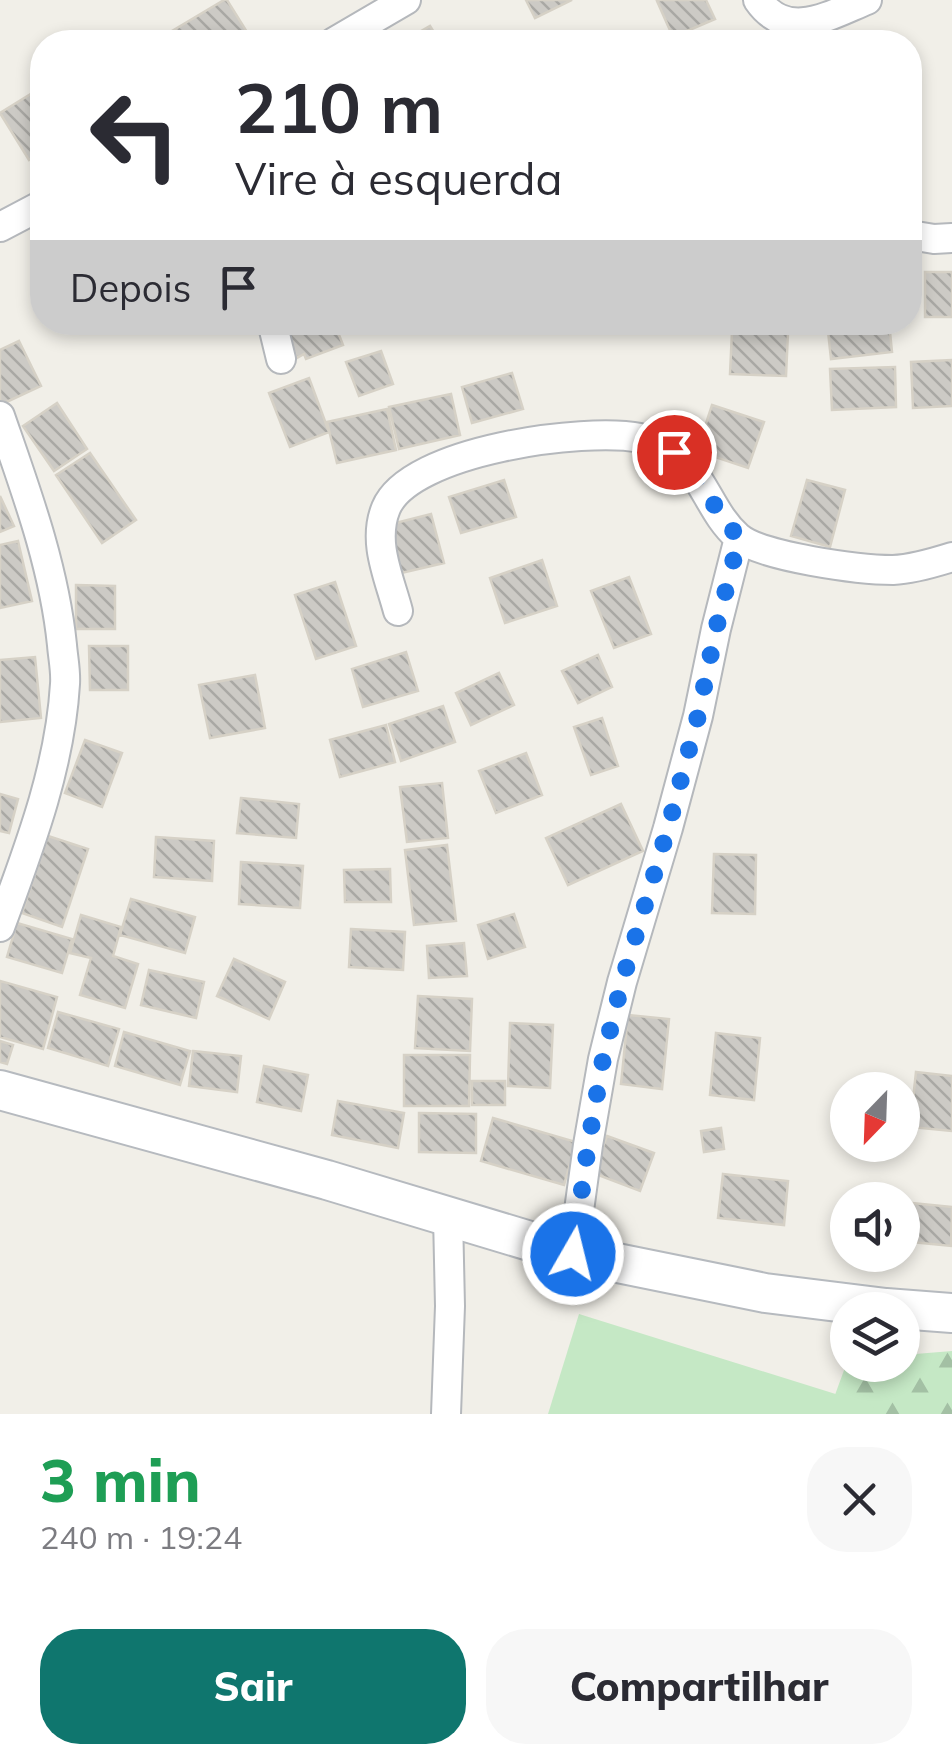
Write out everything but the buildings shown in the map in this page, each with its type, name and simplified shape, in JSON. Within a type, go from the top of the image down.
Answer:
[{"type":"main road","points":[[0,1090],[309,1175],[573,1254],[766,1293],[952,1313]]},
{"type":"street","points":[[355,30],[406,0]]},
{"type":"street","points":[[758,0],[783,30]]},
{"type":"street","points":[[788,30],[867,0]]},
{"type":"street","points":[[0,227],[30,211]]},
{"type":"street","points":[[922,238],[952,238]]},
{"type":"street","points":[[275,335],[281,359]]},
{"type":"street","points":[[0,416],[36,521],[58,613],[65,679],[60,738],[35,830],[0,928]]},
{"type":"street","points":[[398,611],[380,546],[388,503],[423,473],[472,453],[548,438],[642,438],[674,452],[694,471],[739,538],[762,549],[833,565],[894,570],[952,558]]},
{"type":"street","points":[[573,1254],[603,1059],[698,716],[739,538]]},
{"type":"street","points":[[446,1414],[448,1216]]},
{"type":"green space","points":[[579,1314],[874,1406],[872,1414],[548,1414]]},
{"type":"green space","points":[[952,1351],[952,1414],[828,1414],[840,1382],[920,1382],[920,1354]]},
{"type":"route","points":[[573,1254],[603,1059],[698,716],[739,538],[694,471],[674,452]]}]
